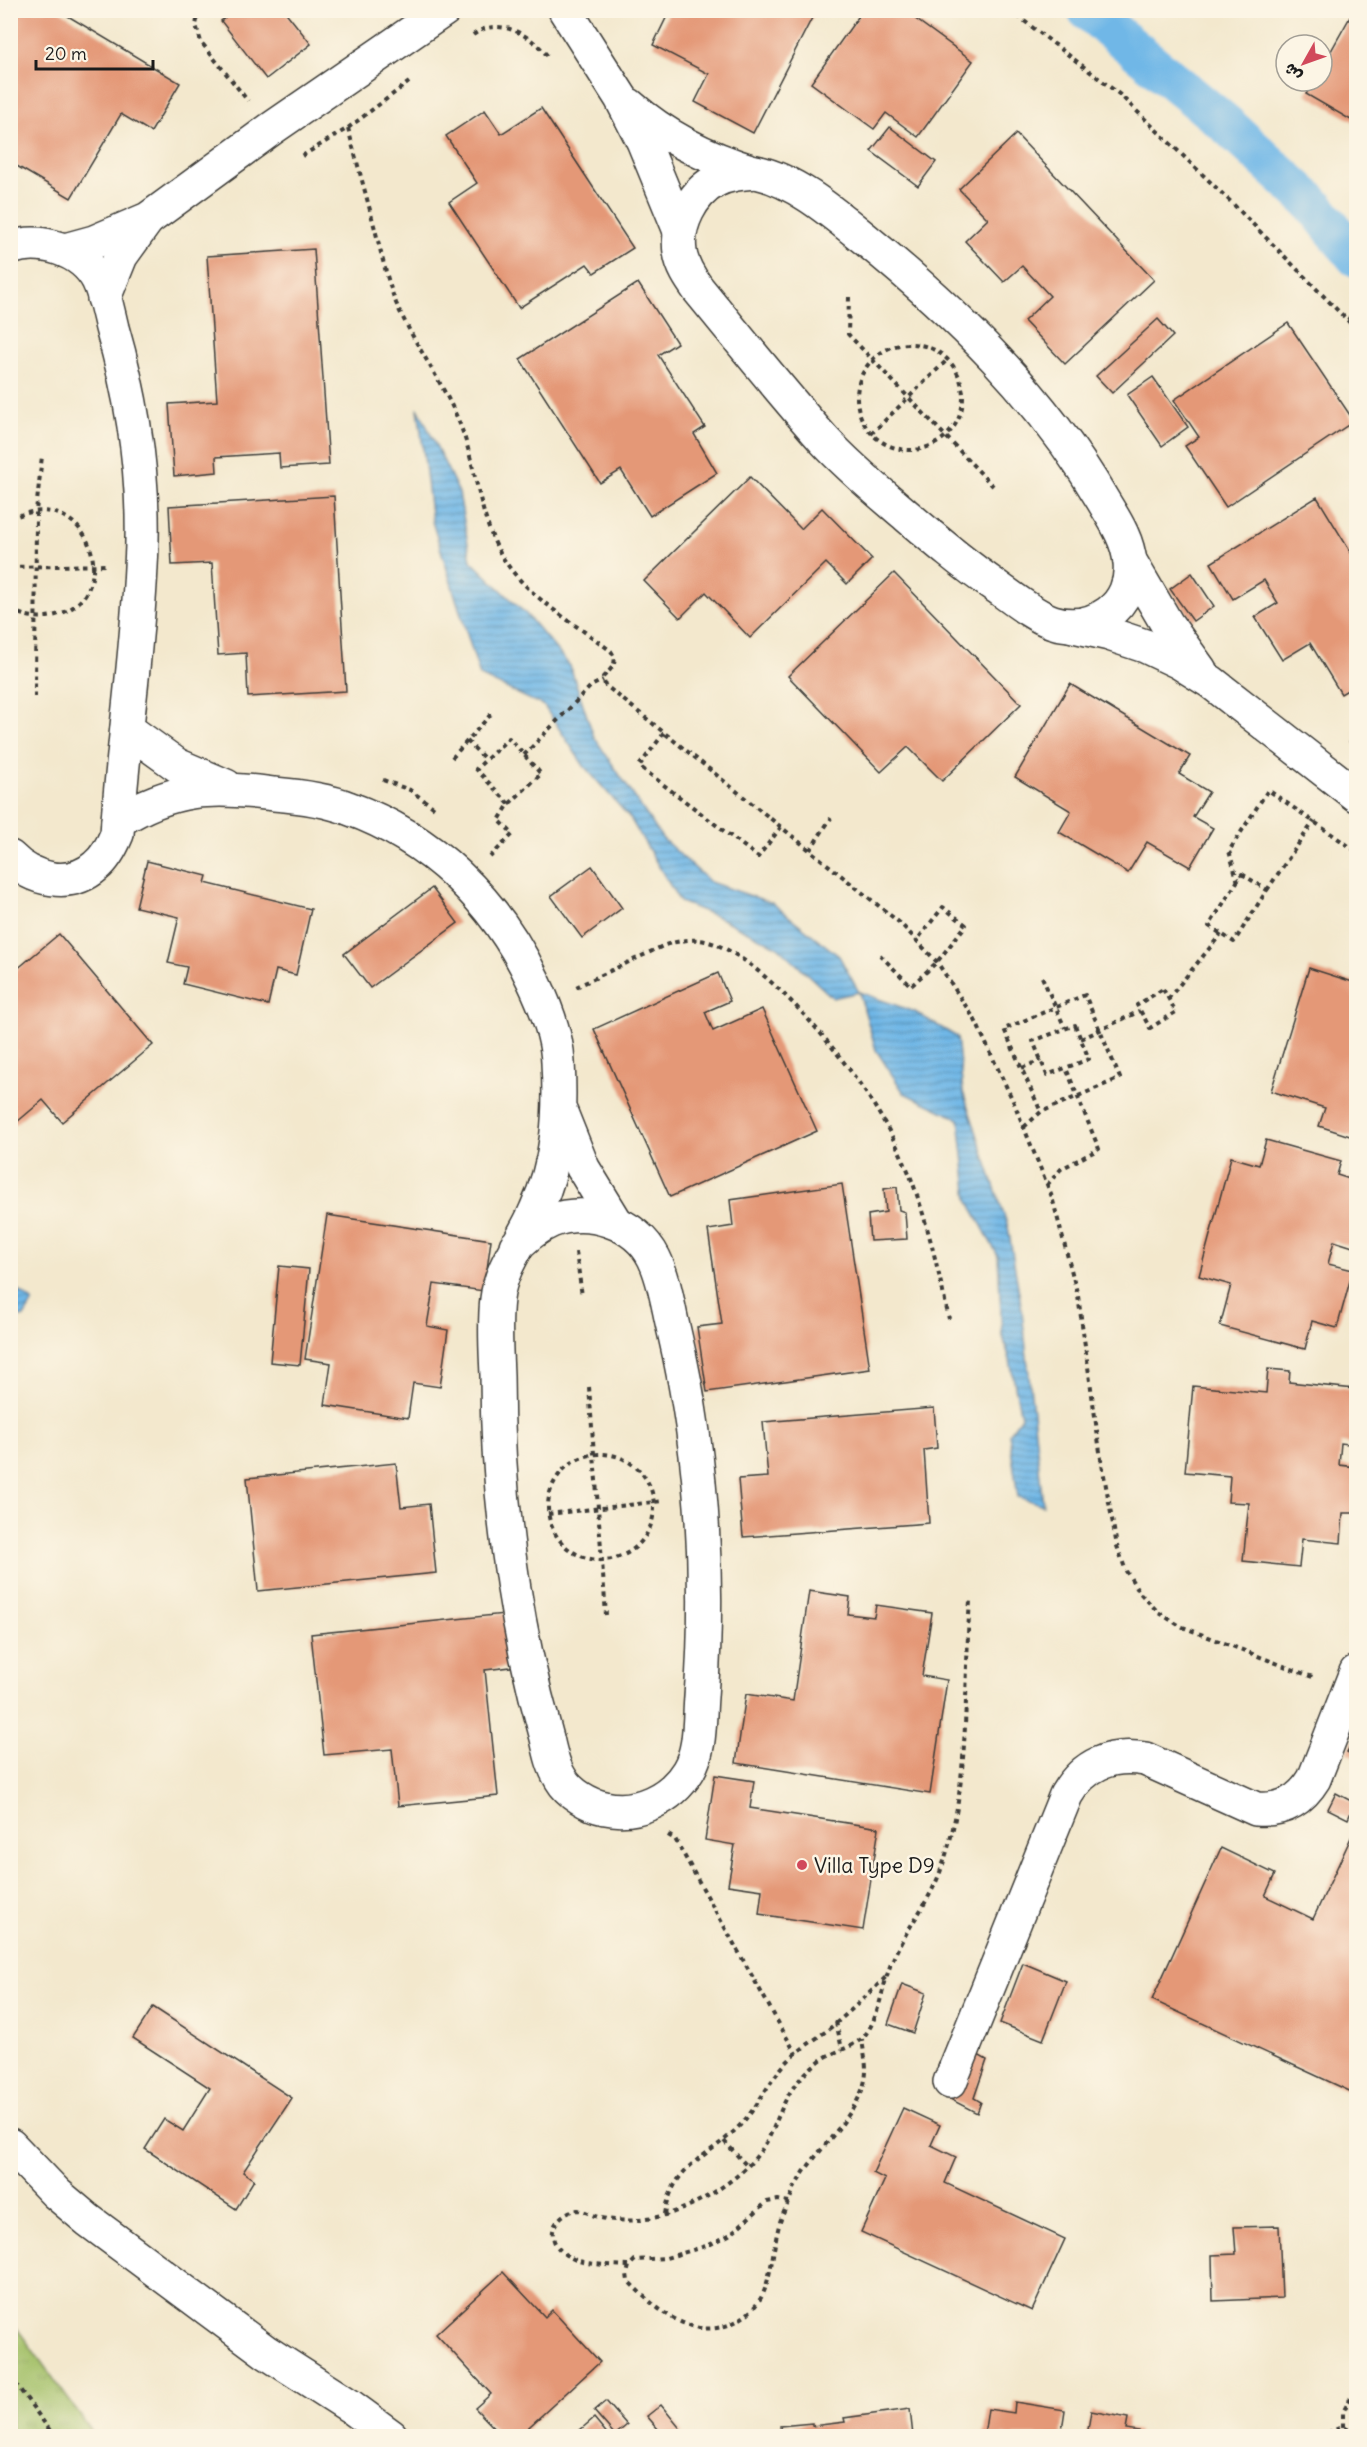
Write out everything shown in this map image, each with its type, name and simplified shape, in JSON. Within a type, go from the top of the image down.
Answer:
[{"type":"street","points":[[65,250],[94,242],[148,219],[271,129],[444,10]]},
{"type":"street","points":[[565,10],[621,98],[643,141],[680,231]]},
{"type":"street","points":[[621,98],[644,118],[697,151],[726,163],[776,176],[845,222],[973,335],[1005,367],[1041,410],[1086,472],[1120,530],[1130,561],[1167,624],[1211,682]]},
{"type":"street","points":[[756,172],[735,173],[715,180],[699,193],[687,211],[680,231],[680,252],[686,272],[698,290],[826,442],[874,488],[977,573],[1051,621],[1109,634],[1145,646],[1179,662],[1211,682],[1356,795]]},
{"type":"street","points":[[104,298],[121,256],[148,219]]},
{"type":"street","points":[[10,248],[19,244],[42,244],[65,250],[84,263],[97,279],[119,351],[133,421],[141,493],[142,565],[117,834],[108,852],[95,867],[78,877],[58,880],[39,877],[21,868],[10,857]]},
{"type":"street","points":[[1073,626],[1095,622],[1113,609],[1126,591],[1130,576],[1130,561]]},
{"type":"street","points":[[127,729],[177,765],[233,789]]},
{"type":"street","points":[[118,820],[139,808],[185,792],[233,789],[345,806],[397,830],[444,862],[485,901],[518,948],[543,999],[558,1054],[560,1109],[557,1145],[548,1181],[534,1215],[516,1246],[502,1276],[496,1307],[497,1407],[505,1519],[519,1618],[552,1760],[562,1783],[582,1799],[605,1808],[631,1809],[656,1802],[676,1787],[692,1766],[698,1741],[703,1664],[704,1586],[699,1497],[692,1431],[679,1354],[661,1278],[652,1255],[637,1236],[616,1222],[594,1216],[572,1216],[551,1221],[532,1232],[516,1246]]},
{"type":"street","points":[[560,1109],[583,1168],[616,1222]]},
{"type":"street","points":[[950,2082],[1066,1795],[1074,1781],[1099,1762],[1130,1756],[1145,1759],[1256,1809],[1283,1808],[1296,1801],[1307,1791],[1314,1779],[1353,1682]]},
{"type":"street","points":[[10,2145],[56,2193],[88,2220],[266,2352],[351,2406],[391,2436]]},
{"type":"path","points":[[199,10],[196,25],[201,42],[271,129]]},
{"type":"path","points":[[1010,10],[1119,94],[1232,202],[1356,329]]},
{"type":"path","points":[[469,38],[478,31],[489,28],[514,31],[536,43],[551,62]]},
{"type":"path","points":[[297,159],[348,128],[414,79]]},
{"type":"path","points":[[348,128],[395,300],[411,335],[447,396],[460,425],[471,455],[484,512],[505,562],[521,583],[614,655],[615,666],[603,680],[587,690],[524,755]]},
{"type":"path","points":[[849,297],[848,334],[947,435],[993,486]]},
{"type":"path","points":[[1348,320],[1356,309]]},
{"type":"path","points":[[871,434],[973,335]]},
{"type":"path","points":[[902,344],[919,344],[935,350],[948,360],[958,374],[963,389],[962,406],[957,422],[947,435],[933,445],[900,449],[885,444],[871,434],[862,420],[857,404],[857,387],[863,371],[873,358],[886,349],[902,344]]},
{"type":"path","points":[[35,697],[36,511],[42,456]]},
{"type":"path","points":[[10,519],[36,511],[51,512],[65,517],[77,525],[86,537],[92,551],[94,566],[92,580],[86,593],[65,612],[36,618],[10,609]]},
{"type":"path","points":[[10,567],[142,565]]},
{"type":"path","points":[[603,680],[605,685],[900,923],[937,962],[975,1020],[1024,1127],[1047,1186],[1066,1246],[1078,1296],[1101,1459],[1117,1546],[1126,1571],[1140,1593],[1158,1612],[1180,1626],[1353,1682]]},
{"type":"path","points":[[452,758],[492,713]]},
{"type":"path","points":[[664,733],[639,765],[758,857],[781,827]]},
{"type":"path","points":[[490,857],[513,834],[499,820],[509,804],[542,774],[509,738],[476,769],[509,804]]},
{"type":"path","points":[[467,741],[486,760]]},
{"type":"path","points":[[373,777],[410,790],[427,800],[443,814]]},
{"type":"path","points":[[1238,882],[1230,851],[1268,790],[1356,850]]},
{"type":"path","points":[[810,850],[831,818]]},
{"type":"path","points":[[1267,890],[1242,874],[1209,926],[1234,942],[1314,821]]},
{"type":"path","points":[[482,850],[496,865]]},
{"type":"path","points":[[880,955],[911,986],[937,962],[966,925],[943,907],[917,940]]},
{"type":"path","points":[[1168,999],[1221,934]]},
{"type":"path","points":[[575,987],[665,945],[704,941],[728,950],[787,997],[813,1024],[858,1082],[895,1142],[925,1222],[949,1318]]},
{"type":"path","points":[[1042,977],[1065,1028]]},
{"type":"path","points":[[570,979],[575,987],[577,999]]},
{"type":"path","points":[[1163,989],[1176,1012],[1150,1028],[1140,1011],[1137,1005],[1163,989]]},
{"type":"path","points":[[1024,1127],[1041,1112],[1120,1078],[1085,995],[1004,1029],[1041,1112]]},
{"type":"path","points":[[1081,1039],[1140,1011]]},
{"type":"path","points":[[1075,1024],[1089,1059],[1047,1076],[1033,1041],[1065,1028],[1075,1024]]},
{"type":"path","points":[[1022,1068],[1041,1060]]},
{"type":"path","points":[[1047,1186],[1061,1169],[1099,1149],[1066,1068]]},
{"type":"path","points":[[589,1387],[606,1615]]},
{"type":"path","points":[[594,1454],[609,1454],[626,1460],[639,1470],[649,1485],[654,1503],[653,1519],[646,1535],[634,1549],[618,1557],[602,1560],[572,1551],[560,1540],[552,1527],[548,1514],[549,1496],[555,1481],[564,1469],[577,1459],[594,1454]]},
{"type":"path","points":[[505,1519],[699,1497]]},
{"type":"path","points":[[629,2266],[580,2262],[570,2257],[555,2243],[552,2235],[554,2227],[567,2213],[577,2210],[622,2221],[641,2220],[665,2214],[702,2199],[747,2166],[765,2144],[794,2086],[806,2072],[823,2059],[862,2039],[868,2030],[887,1976],[908,1931],[930,1895],[949,1845],[964,1750],[970,1601]]},
{"type":"path","points":[[659,1836],[665,1834],[675,1839],[796,2054]]},
{"type":"path","points":[[665,2214],[671,2190],[686,2168],[724,2141],[744,2121],[772,2079],[796,2054],[887,1976]]},
{"type":"path","points":[[836,2022],[842,2049]]},
{"type":"path","points":[[789,2202],[778,2200],[767,2202],[729,2235],[709,2245],[666,2258],[635,2260],[629,2266],[628,2281],[668,2315],[682,2324],[697,2329],[714,2329],[742,2319],[762,2297],[781,2219],[789,2202],[814,2157],[850,2115],[858,2102],[864,2087],[866,2070],[862,2039]]},
{"type":"path","points":[[724,2141],[747,2166]]},
{"type":"path","points":[[10,2376],[54,2436]]},
{"type":"path","points":[[1343,2436],[1343,2412],[1356,2388]]},
{"type":"path","points":[[1319,2436],[1342,2427],[1356,2432]]},
{"type":"green space","points":[[11,2320],[95,2436],[11,2436]]},
{"type":"water","points":[[418,408],[459,493],[471,561],[526,614],[570,666],[594,737],[662,838],[710,882],[772,903],[839,956],[859,992],[833,998],[778,947],[718,917],[680,902],[630,818],[584,766],[544,706],[480,676],[432,521]]},
{"type":"water","points":[[859,992],[915,1012],[957,1037],[963,1092],[1008,1227],[1022,1311],[1043,1505],[1018,1497],[1009,1434],[1021,1417],[1010,1360],[1002,1333],[998,1256],[968,1200],[959,1119],[904,1093],[876,1050]]},
{"type":"water","points":[[19,1291],[33,1302],[24,1317],[11,1316],[11,1293]]},
{"type":"building","points":[[10,10],[58,10],[180,83],[151,132],[121,114],[71,198],[10,162]]},
{"type":"building","points":[[235,10],[284,10],[311,44],[266,79],[221,21]]},
{"type":"building","points":[[666,10],[816,10],[753,133],[695,102],[709,74],[653,45],[669,12]]},
{"type":"building","points":[[863,10],[903,10],[973,61],[918,137],[886,113],[874,129],[811,83]]},
{"type":"building","points":[[1356,10],[1356,123],[1306,94],[1334,93],[1334,46]]},
{"type":"building","points":[[541,108],[633,248],[594,273],[587,264],[519,308],[449,202],[477,183],[446,136],[485,110],[501,134]]},
{"type":"building","points":[[890,127],[936,162],[918,186],[871,151]]},
{"type":"building","points":[[1016,134],[1154,280],[1065,364],[1024,321],[1050,296],[1022,266],[1004,282],[965,241],[988,219],[959,189]]},
{"type":"building","points":[[314,249],[329,465],[280,468],[279,453],[216,457],[217,472],[174,476],[169,404],[217,401],[207,256]]},
{"type":"building","points":[[638,283],[677,343],[658,355],[705,427],[694,434],[717,473],[650,516],[621,470],[600,483],[520,359]]},
{"type":"building","points":[[1158,319],[1173,336],[1112,393],[1096,376]]},
{"type":"building","points":[[1288,323],[1354,421],[1226,507],[1185,446],[1199,437],[1174,400]]},
{"type":"building","points":[[1153,377],[1188,427],[1162,446],[1127,395]]},
{"type":"building","points":[[750,477],[801,529],[822,508],[872,559],[847,584],[826,563],[750,638],[706,592],[680,618],[644,581]]},
{"type":"building","points":[[334,496],[346,691],[248,697],[246,653],[218,655],[212,563],[172,565],[169,506]]},
{"type":"building","points":[[1317,497],[1356,561],[1356,685],[1341,694],[1310,643],[1282,660],[1255,617],[1278,603],[1264,580],[1233,599],[1211,563]]},
{"type":"building","points":[[894,573],[1021,704],[942,781],[908,747],[881,772],[788,676]]},
{"type":"building","points":[[1192,573],[1214,606],[1193,621],[1170,589]]},
{"type":"building","points":[[1070,684],[1190,756],[1179,774],[1209,792],[1193,817],[1213,828],[1190,867],[1147,842],[1128,873],[1059,832],[1071,811],[1015,777]]},
{"type":"building","points":[[147,861],[207,876],[205,883],[311,909],[296,975],[276,970],[268,1005],[183,984],[187,967],[168,963],[179,917],[136,907]]},
{"type":"building","points":[[592,866],[622,908],[582,938],[551,896]]},
{"type":"building","points":[[432,888],[458,923],[370,988],[344,954]]},
{"type":"building","points":[[59,934],[153,1045],[62,1122],[43,1100],[10,1128],[10,975]]},
{"type":"building","points":[[1309,968],[1356,983],[1356,1138],[1319,1126],[1325,1108],[1271,1091]]},
{"type":"building","points":[[718,973],[730,1001],[705,1012],[713,1031],[762,1009],[817,1131],[670,1197],[594,1029]]},
{"type":"building","points":[[1266,1140],[1341,1161],[1337,1175],[1356,1181],[1356,1248],[1334,1241],[1328,1264],[1353,1270],[1337,1328],[1312,1321],[1305,1349],[1220,1326],[1231,1285],[1199,1276],[1231,1157],[1259,1165]]},
{"type":"building","points":[[842,1184],[870,1369],[707,1392],[697,1327],[722,1324],[708,1230],[733,1226],[730,1200]]},
{"type":"building","points":[[897,1187],[899,1210],[905,1212],[907,1239],[870,1241],[868,1215],[886,1212],[884,1189]]},
{"type":"building","points":[[327,1215],[491,1240],[484,1291],[434,1284],[427,1326],[448,1330],[440,1387],[413,1383],[408,1418],[325,1405],[331,1363],[305,1359]]},
{"type":"building","points":[[279,1266],[309,1269],[300,1365],[270,1362]]},
{"type":"building","points":[[1268,1369],[1290,1371],[1289,1382],[1354,1389],[1352,1408],[1356,1408],[1356,1445],[1341,1443],[1339,1465],[1356,1467],[1356,1513],[1343,1513],[1341,1543],[1302,1539],[1299,1567],[1243,1561],[1249,1503],[1228,1502],[1230,1476],[1185,1472],[1193,1386],[1266,1393]]},
{"type":"building","points":[[934,1408],[937,1448],[924,1450],[929,1523],[743,1537],[738,1479],[768,1477],[763,1422]]},
{"type":"building","points":[[396,1463],[401,1507],[429,1504],[436,1573],[258,1591],[247,1478]]},
{"type":"building","points":[[809,1591],[850,1597],[848,1614],[874,1617],[876,1605],[932,1613],[922,1676],[947,1680],[930,1794],[736,1763],[746,1694],[793,1701]]},
{"type":"building","points":[[514,1613],[519,1666],[485,1670],[498,1796],[398,1806],[392,1749],[324,1755],[311,1634]]},
{"type":"building","points":[[1354,1740],[1356,1741],[1356,1757],[1347,1752]]},
{"type":"building","name":"Villa Type D9","points":[[715,1775],[754,1781],[750,1808],[879,1828],[863,1930],[759,1914],[762,1890],[728,1885],[735,1845],[705,1840]]},
{"type":"building","points":[[1336,1793],[1355,1803],[1348,1819],[1328,1809]]},
{"type":"building","points":[[1355,1829],[1356,2094],[1152,2000],[1221,1848],[1275,1874],[1265,1896],[1313,1919]]},
{"type":"building","points":[[1023,1963],[1066,1981],[1043,2040],[1000,2023]]},
{"type":"building","points":[[902,1984],[926,1993],[913,2033],[888,2024]]},
{"type":"building","points":[[153,2007],[292,2098],[243,2172],[254,2180],[236,2209],[145,2149],[164,2119],[183,2131],[210,2088],[133,2038]]},
{"type":"building","points":[[971,2051],[987,2060],[974,2098],[981,2102],[977,2113],[948,2098]]},
{"type":"building","points":[[903,2108],[940,2125],[931,2145],[956,2157],[945,2183],[1065,2239],[1032,2311],[861,2232],[885,2179],[873,2173]]},
{"type":"building","points":[[1279,2226],[1282,2298],[1213,2301],[1212,2255],[1236,2254],[1234,2227]]},
{"type":"building","points":[[503,2272],[545,2317],[552,2310],[600,2362],[519,2436],[502,2436],[475,2408],[491,2394],[436,2334]]},
{"type":"building","points":[[606,2401],[627,2425],[615,2435],[594,2411]]},
{"type":"building","points":[[1015,2402],[1065,2410],[1061,2436],[984,2436],[988,2409],[1014,2413]]},
{"type":"building","points":[[661,2405],[683,2432],[677,2436],[664,2436],[647,2416]]},
{"type":"building","points":[[910,2409],[913,2436],[781,2436],[780,2426],[812,2423],[812,2426],[845,2422],[844,2418]]},
{"type":"building","points":[[1091,2411],[1128,2418],[1126,2429],[1139,2431],[1138,2436],[1087,2436]]},
{"type":"building","points":[[594,2418],[609,2436],[573,2436]]},
{"type":"waterway","points":[[1087,10],[1226,124],[1311,202],[1356,257]]},
{"type":"place","name":"Villa Type D9","points":[[802,1865]]}]
